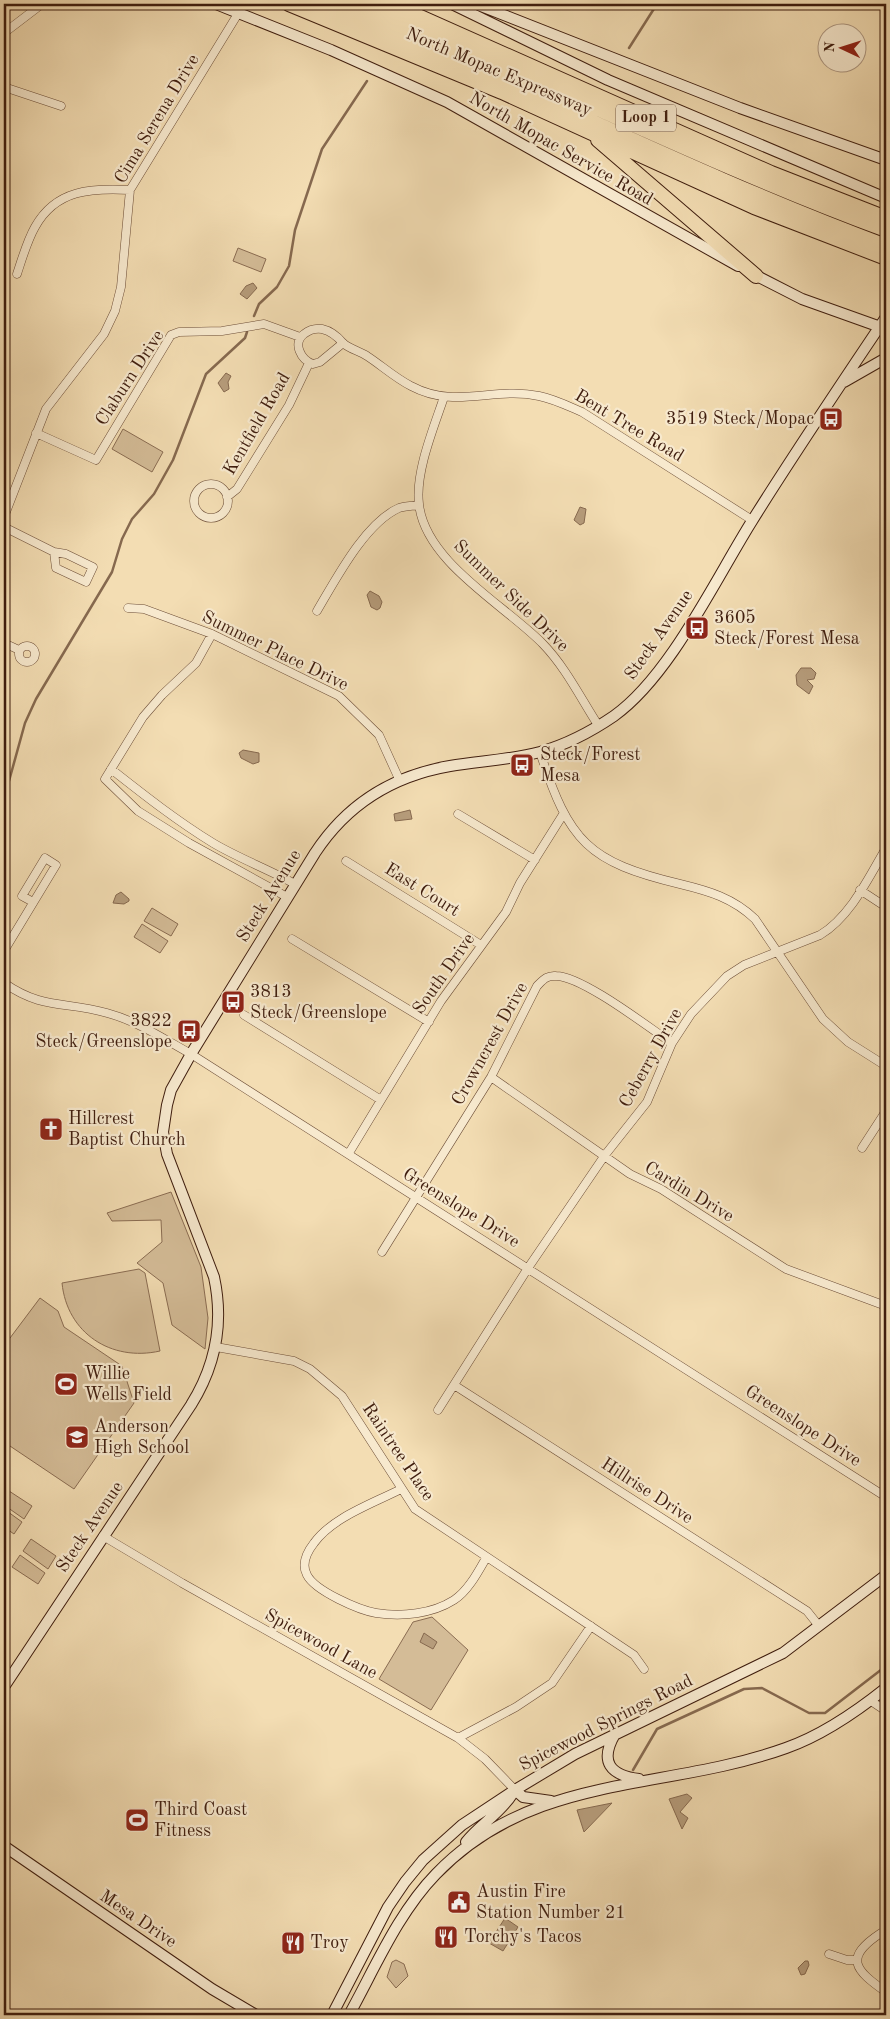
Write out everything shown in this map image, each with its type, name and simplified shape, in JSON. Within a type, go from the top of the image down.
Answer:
[{"type":"highway","name":"North Mopac Expressway","points":[[289,4],[502,92],[754,207],[886,258]]},
{"type":"highway","points":[[325,4],[539,97],[752,194],[886,246]]},
{"type":"highway","points":[[333,4],[511,79],[539,97]]},
{"type":"highway","points":[[344,4],[511,76],[545,84]]},
{"type":"highway","points":[[355,4],[545,84],[782,190],[886,230]]},
{"type":"highway","name":"North Mopac Expressway","points":[[391,4],[771,173],[886,218]]},
{"type":"highway","points":[[588,131],[756,276]]},
{"type":"main road","name":"North Mopac Service Road","points":[[216,4],[340,54],[447,102],[656,222],[756,276],[802,299],[883,328]]},
{"type":"main road","points":[[452,4],[608,80],[886,198]]},
{"type":"main road","points":[[476,4],[740,108],[886,160]]},
{"type":"main road","name":"Steck Avenue","points":[[4,1687],[200,1392],[208,1376],[216,1347],[219,1311],[214,1277],[167,1154],[163,1132],[171,1090],[191,1054],[326,835],[350,810],[365,798],[399,780],[448,766],[540,752],[582,735],[627,704],[653,678],[678,643],[752,520],[841,384],[883,328],[886,317]]},
{"type":"main road","points":[[841,384],[886,358]]},
{"type":"main road","name":"Spicewood Springs Road","points":[[332,2015],[388,1906],[404,1882],[443,1841],[515,1790],[575,1754],[783,1653],[886,1575]]},
{"type":"main road","points":[[456,1855],[499,1824],[553,1801],[728,1764],[788,1748],[819,1734],[884,1693]]},
{"type":"main road","points":[[615,1734],[608,1749],[608,1761],[611,1767],[619,1774],[649,1780]]},
{"type":"main road","points":[[515,1790],[523,1797],[553,1801]]},
{"type":"main road","points":[[515,1790],[520,1814]]},
{"type":"main road","points":[[349,2015],[404,1916],[430,1881],[456,1855],[474,1832],[500,1812],[515,1790]]},
{"type":"main road","name":"Mesa Drive","points":[[4,1846],[212,1989],[256,2015]]},
{"type":"street","points":[[4,33],[42,4]]},
{"type":"street","name":"Cima Serena Drive","points":[[4,517],[46,409],[104,334],[115,310],[121,287],[130,190],[239,12]]},
{"type":"street","points":[[4,87],[61,106]]},
{"type":"street","points":[[17,274],[35,226],[60,200],[74,193],[97,188],[130,190]]},
{"type":"street","name":"Claburn Drive","points":[[36,433],[96,460],[171,335],[179,332],[222,331],[264,324],[297,336]]},
{"type":"street","name":"Bent Tree Road","points":[[297,336],[315,329],[323,329],[339,336],[343,343],[365,354],[410,386],[444,397],[458,399],[510,394],[529,395],[562,402],[582,412],[752,520]]},
{"type":"street","points":[[297,336],[300,354],[309,363],[320,362],[343,343]]},
{"type":"street","name":"Kentfield Road","points":[[227,497],[225,491],[216,484],[204,485],[196,493],[195,504],[200,514],[215,517],[224,512],[227,497],[237,489],[284,413],[309,363]]},
{"type":"street","name":"Summer Side Drive","points":[[444,397],[419,484],[418,505],[430,534],[451,564],[552,654],[574,683],[598,725]]},
{"type":"street","points":[[317,610],[350,555],[376,525],[399,508],[418,505]]},
{"type":"street","points":[[4,527],[54,552],[66,554],[93,567],[86,582],[56,568],[54,552]]},
{"type":"street","name":"Summer Place Drive","points":[[128,608],[144,609],[212,634],[327,690],[350,705],[379,735],[399,780]]},
{"type":"street","points":[[212,634],[196,663],[162,695],[142,718],[105,779],[138,811],[189,843],[287,897]]},
{"type":"street","points":[[4,643],[20,650]]},
{"type":"street","points":[[540,752],[564,813],[587,846],[617,865],[638,874],[706,890],[723,896],[743,907],[755,919],[823,1020],[835,1033],[886,1066]]},
{"type":"street","points":[[111,769],[170,814],[214,844],[295,884]]},
{"type":"street","name":"South Drive","points":[[349,1153],[440,1001],[506,912],[520,883],[564,813]]},
{"type":"street","points":[[458,814],[535,860]]},
{"type":"street","name":"Ceberry Drive","points":[[438,1410],[528,1268],[605,1155],[647,1102],[672,1043],[691,1014],[727,976],[744,965],[820,936],[831,928],[842,917],[886,848]]},
{"type":"street","points":[[4,951],[56,865],[44,858],[22,896],[33,902]]},
{"type":"street","name":"East Court","points":[[346,861],[481,945]]},
{"type":"street","points":[[860,890],[886,907]]},
{"type":"street","points":[[292,939],[429,1022]]},
{"type":"street","name":"Crowncrest Drive","points":[[382,1252],[491,1077],[537,986],[546,978],[556,976],[582,984],[672,1043]]},
{"type":"street","name":"Greenslope Drive","points":[[4,983],[36,1001],[107,1013],[138,1025],[191,1054],[349,1153],[416,1198],[886,1498]]},
{"type":"street","points":[[244,1015],[381,1100]]},
{"type":"street","name":"Cardin Drive","points":[[491,1077],[630,1174],[661,1189],[786,1269],[886,1306]]},
{"type":"street","points":[[862,1148],[886,1111]]},
{"type":"street","name":"Raintree Place","points":[[216,1347],[294,1361],[310,1369],[328,1383],[350,1408],[401,1490],[419,1512],[634,1655],[644,1669]]},
{"type":"street","name":"Hillrise Drive","points":[[454,1385],[807,1611],[820,1626]]},
{"type":"street","points":[[401,1490],[340,1521],[324,1532],[305,1559],[307,1575],[314,1583],[359,1609],[377,1613],[428,1612],[456,1599],[474,1578],[486,1558]]},
{"type":"street","name":"Spicewood Lane","points":[[103,1536],[182,1583],[458,1738],[485,1759],[515,1790]]},
{"type":"street","points":[[458,1738],[516,1707],[552,1683],[591,1626]]},
{"type":"street","points":[[871,1701],[886,1711]]},
{"type":"street","points":[[881,1932],[861,1949],[857,1960],[858,1967],[863,1976],[886,1992]]},
{"type":"street","points":[[829,1954],[847,1960],[857,1960]]},
{"type":"shaded area","points":[[238,248],[266,259],[261,272],[233,261]]},
{"type":"shaded area","points":[[253,283],[257,288],[247,299],[240,294],[246,286]]},
{"type":"shaded area","points":[[226,373],[231,376],[228,382],[229,389],[224,392],[218,383]]},
{"type":"shaded area","points":[[123,429],[163,452],[152,472],[112,449]]},
{"type":"shaded area","points":[[580,507],[586,509],[584,523],[580,525],[574,520]]},
{"type":"shaded area","points":[[370,591],[379,596],[382,602],[377,610],[371,607],[367,595]]},
{"type":"shaded area","points":[[801,668],[811,668],[816,673],[814,679],[807,680],[813,686],[809,694],[797,685],[796,675]]},
{"type":"shaded area","points":[[243,750],[259,753],[259,762],[253,764],[241,758],[239,753]]},
{"type":"shaded area","points":[[410,810],[412,819],[395,821],[394,814]]},
{"type":"shaded area","points":[[121,892],[129,901],[124,904],[113,903],[116,895]]},
{"type":"shaded area","points":[[152,908],[178,924],[171,936],[144,921]]},
{"type":"shaded area","points":[[142,924],[168,941],[160,953],[134,937]]},
{"type":"shaded area","points":[[171,1192],[201,1267],[208,1318],[205,1349],[172,1325],[163,1283],[137,1263],[162,1242],[161,1220],[112,1221],[107,1213]]},
{"type":"shaded area","points":[[139,1269],[145,1273],[160,1351],[125,1352],[109,1348],[95,1340],[82,1329],[66,1301],[62,1283]]},
{"type":"shaded area","name":"Willie Wells Field","points":[[40,1298],[58,1311],[64,1327],[122,1366],[134,1403],[74,1489],[4,1442],[4,1346]]},
{"type":"shaded area","points":[[6,1489],[32,1506],[24,1519],[4,1505]]},
{"type":"shaded area","points":[[4,1509],[22,1522],[14,1534],[4,1527]]},
{"type":"shaded area","points":[[31,1539],[56,1556],[48,1569],[23,1551]]},
{"type":"shaded area","points":[[20,1555],[45,1573],[38,1584],[12,1567]]},
{"type":"shaded area","points":[[432,1617],[468,1650],[431,1710],[379,1679],[413,1622]]},
{"type":"shaded area","points":[[424,1633],[437,1642],[433,1649],[420,1642]]},
{"type":"shaded area","points":[[687,1794],[692,1798],[680,1812],[688,1818],[682,1829],[669,1799]]},
{"type":"shaded area","points":[[612,1803],[584,1832],[577,1810]]},
{"type":"shaded area","points":[[505,1918],[518,1927],[503,1951],[489,1943]]},
{"type":"shaded area","points":[[396,1960],[404,1964],[408,1976],[396,1988],[387,1977],[392,1962]]},
{"type":"shaded area","points":[[805,1961],[808,1961],[809,1965],[805,1974],[801,1975],[798,1968]]},
{"type":"waterway","points":[[629,48],[657,4]]},
{"type":"waterway","points":[[254,316],[259,304],[277,287],[289,266],[295,230],[322,149],[367,81]]},
{"type":"waterway","points":[[4,790],[9,781],[25,723],[36,699],[112,572],[122,539],[132,519],[154,494],[173,460],[206,374],[245,338],[247,332]]},
{"type":"waterway","points":[[633,1770],[657,1729],[744,1689],[762,1688],[809,1713],[825,1713],[886,1666]]},
{"type":"place","name":"3519 Steck/Mopac","points":[[831,419]]},
{"type":"place","name":"3605 Steck/Forest Mesa","points":[[697,628]]},
{"type":"place","name":"Steck/Forest Mesa","points":[[522,765]]},
{"type":"place","name":"3813 Steck/Greenslope","points":[[233,1002]]},
{"type":"place","name":"3822 Steck/Greenslope","points":[[189,1031]]},
{"type":"place","name":"Hillcrest Baptist Church","points":[[51,1129]]},
{"type":"place","name":"Willie Wells Field","points":[[66,1384]]},
{"type":"place","name":"Anderson High School","points":[[77,1437]]},
{"type":"place","name":"Third Coast Fitness","points":[[137,1820]]},
{"type":"place","name":"Austin Fire Station Number 21","points":[[459,1902]]},
{"type":"place","name":"Torchy's Tacos","points":[[446,1937]]},
{"type":"place","name":"Troy","points":[[293,1943]]}]
